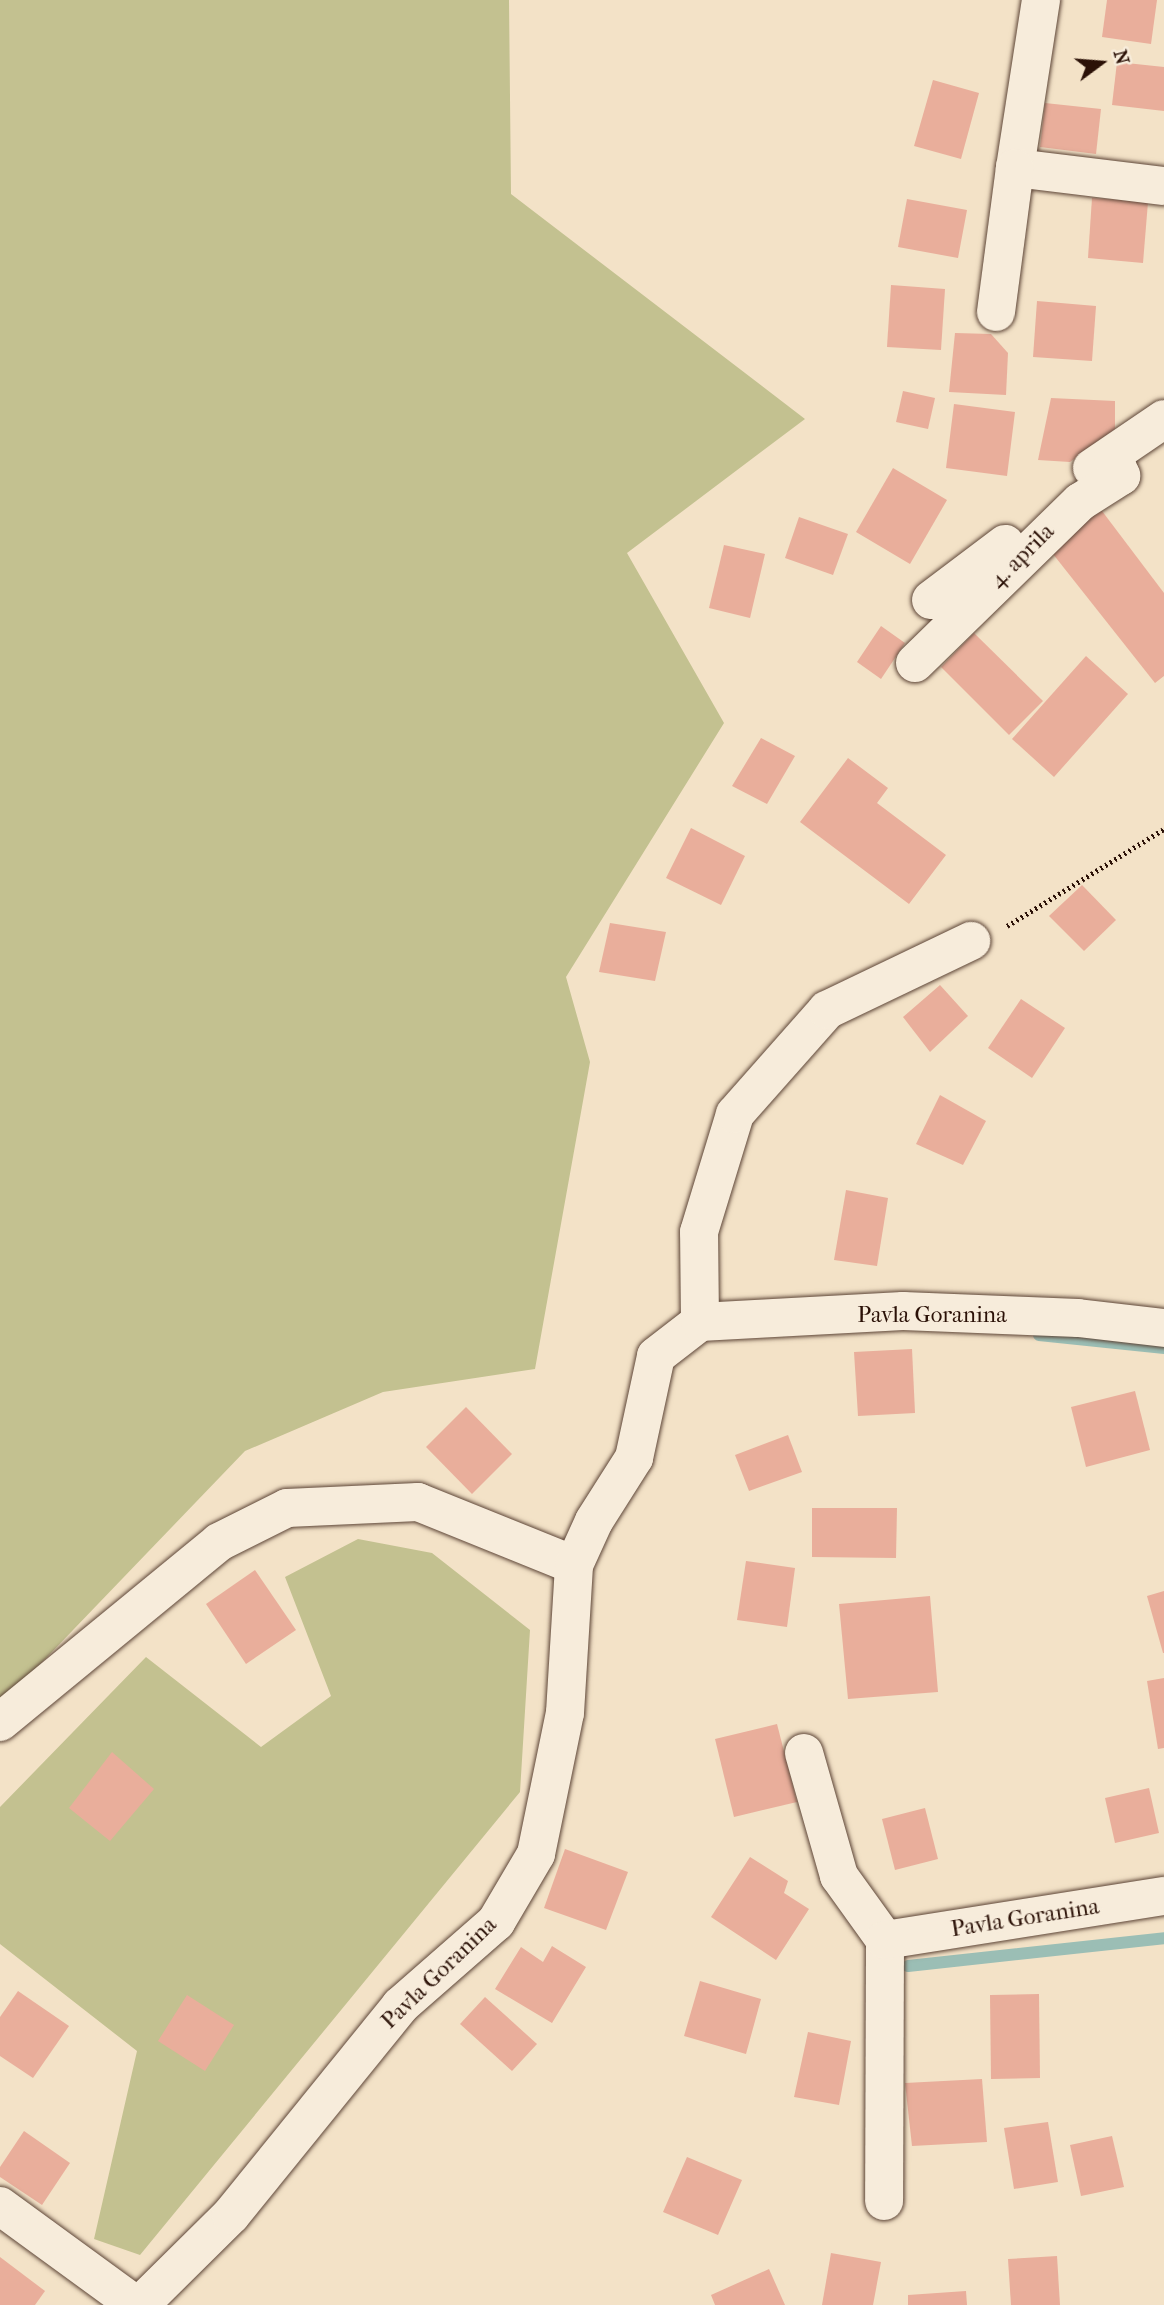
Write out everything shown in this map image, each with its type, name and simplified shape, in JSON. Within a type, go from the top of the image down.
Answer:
[{"type":"street","points":[[996,312],[1041,0]]},
{"type":"street","points":[[1015,168],[1164,186]]},
{"type":"street","name":"4. aprila","points":[[931,600],[1010,540],[1071,481],[1164,419]]},
{"type":"street","name":"4. aprila","points":[[915,663],[1071,509],[1121,476],[1112,455]]},
{"type":"street","points":[[700,1322],[699,1232],[735,1114],[827,1010],[971,941]]},
{"type":"street","name":"Pavla Goranina","points":[[138,2305],[231,2215],[400,2006],[496,1922],[536,1854],[552,1793],[565,1713],[574,1565],[594,1521],[634,1458],[656,1356],[700,1322],[903,1311],[1078,1318],[1164,1328]]},
{"type":"street","points":[[0,1722],[219,1542],[287,1508],[418,1502],[574,1565]]},
{"type":"street","points":[[803,1753],[839,1876],[885,1940],[884,2202]]},
{"type":"street","name":"Pavla Goranina","points":[[885,1940],[1164,1896]]},
{"type":"street","points":[[0,2206],[138,2305]]},
{"type":"path","points":[[971,941],[1022,919],[1093,869],[1164,829]]},
{"type":"shaded area","points":[[0,0],[509,0],[511,194],[805,419],[627,553],[724,723],[566,977],[590,1062],[535,1369],[383,1392],[245,1451],[0,1706]]},
{"type":"shaded area","points":[[358,1539],[432,1553],[530,1630],[520,1792],[140,2255],[94,2239],[137,2051],[0,1944],[0,1807],[146,1657],[261,1747],[331,1696],[285,1577]]},
{"type":"building","points":[[1107,0],[1157,0],[1151,44],[1102,37]]},
{"type":"building","points":[[1117,62],[1164,67],[1164,111],[1112,105]]},
{"type":"building","points":[[933,80],[979,93],[961,159],[914,146]]},
{"type":"building","points":[[1045,103],[1101,109],[1096,154],[1040,147]]},
{"type":"building","points":[[1092,198],[1148,202],[1143,263],[1088,258]]},
{"type":"building","points":[[907,199],[967,210],[958,258],[898,247]]},
{"type":"building","points":[[891,285],[945,289],[941,350],[887,347]]},
{"type":"building","points":[[1037,301],[1096,306],[1092,361],[1033,357]]},
{"type":"building","points":[[955,333],[991,334],[1008,353],[1006,395],[949,392]]},
{"type":"building","points":[[903,391],[935,398],[928,429],[896,422]]},
{"type":"building","points":[[1051,398],[1115,401],[1115,429],[1070,462],[1038,460]]},
{"type":"building","points":[[954,404],[1015,412],[1007,476],[946,468]]},
{"type":"building","points":[[893,468],[947,500],[910,564],[856,532]]},
{"type":"building","points":[[1099,507],[1164,593],[1164,676],[1155,683],[1049,549]]},
{"type":"building","points":[[799,517],[848,534],[833,575],[785,558]]},
{"type":"building","points":[[724,545],[765,554],[750,618],[709,608]]},
{"type":"building","points":[[881,626],[905,643],[881,679],[857,662]]},
{"type":"building","points":[[974,633],[1043,701],[1009,735],[941,667]]},
{"type":"building","points":[[1086,656],[1128,694],[1054,777],[1012,739]]},
{"type":"building","points":[[761,738],[795,756],[767,804],[732,786]]},
{"type":"building","points":[[848,758],[888,788],[877,803],[946,855],[909,904],[800,822]]},
{"type":"building","points":[[691,828],[745,856],[721,905],[666,878]]},
{"type":"building","points":[[1082,885],[1116,920],[1084,951],[1049,916]]},
{"type":"building","points":[[610,923],[666,932],[655,981],[599,972]]},
{"type":"building","points":[[940,985],[968,1016],[930,1052],[903,1017]]},
{"type":"building","points":[[1021,999],[1065,1028],[1032,1078],[988,1048]]},
{"type":"building","points":[[940,1095],[986,1121],[963,1165],[916,1144]]},
{"type":"building","points":[[846,1190],[888,1198],[877,1266],[834,1260]]},
{"type":"building","points":[[912,1349],[915,1413],[858,1416],[854,1352]]},
{"type":"building","points":[[1135,1391],[1150,1450],[1086,1467],[1071,1407]]},
{"type":"building","points":[[466,1407],[512,1454],[472,1494],[426,1447]]},
{"type":"building","points":[[788,1435],[802,1472],[749,1491],[735,1455]]},
{"type":"building","points":[[812,1508],[897,1508],[896,1558],[812,1557]]},
{"type":"building","points":[[746,1561],[795,1568],[787,1627],[737,1620]]},
{"type":"building","points":[[255,1570],[296,1630],[246,1664],[206,1604]]},
{"type":"building","points":[[1164,1591],[1164,1653],[1163,1653],[1147,1596]]},
{"type":"building","points":[[930,1596],[938,1692],[848,1699],[839,1604]]},
{"type":"building","points":[[1164,1678],[1164,1748],[1158,1749],[1147,1681]]},
{"type":"building","points":[[777,1724],[797,1802],[734,1817],[715,1739]]},
{"type":"building","points":[[112,1752],[154,1789],[110,1841],[69,1808]]},
{"type":"building","points":[[1149,1788],[1159,1833],[1115,1843],[1105,1798]]},
{"type":"building","points":[[925,1808],[938,1859],[895,1870],[882,1819]]},
{"type":"building","points":[[565,1849],[628,1872],[606,1930],[544,1908]]},
{"type":"building","points":[[750,1857],[788,1881],[784,1893],[809,1909],[776,1960],[711,1917]]},
{"type":"building","points":[[552,1946],[586,1967],[552,2023],[495,1989],[521,1947],[543,1962]]},
{"type":"building","points":[[700,1981],[761,1999],[746,2054],[684,2036]]},
{"type":"building","points":[[18,1991],[69,2026],[33,2078],[0,2056],[0,2017]]},
{"type":"building","points":[[1039,1994],[1040,2078],[991,2079],[990,1995]]},
{"type":"building","points":[[187,1995],[234,2025],[205,2071],[158,2041]]},
{"type":"building","points":[[485,1997],[537,2044],[512,2071],[460,2024]]},
{"type":"building","points":[[808,2032],[851,2041],[839,2105],[794,2097]]},
{"type":"building","points":[[982,2079],[987,2142],[912,2146],[905,2083]]},
{"type":"building","points":[[1048,2122],[1058,2182],[1014,2189],[1004,2128]]},
{"type":"building","points":[[24,2131],[70,2163],[42,2205],[0,2177],[0,2167]]},
{"type":"building","points":[[1112,2136],[1124,2187],[1081,2196],[1070,2145]]},
{"type":"building","points":[[687,2157],[742,2180],[718,2235],[663,2212]]},
{"type":"building","points":[[831,2253],[881,2262],[873,2305],[822,2305]]},
{"type":"building","points":[[1057,2256],[1060,2305],[1011,2305],[1008,2259]]},
{"type":"building","points":[[0,2257],[45,2291],[35,2305],[0,2305]]},
{"type":"building","points":[[769,2269],[785,2305],[715,2305],[711,2295]]},
{"type":"building","points":[[966,2291],[967,2305],[908,2305],[908,2295]]},
{"type":"waterway","points":[[1039,1335],[1164,1348]]},
{"type":"waterway","points":[[908,1966],[1164,1938]]}]
